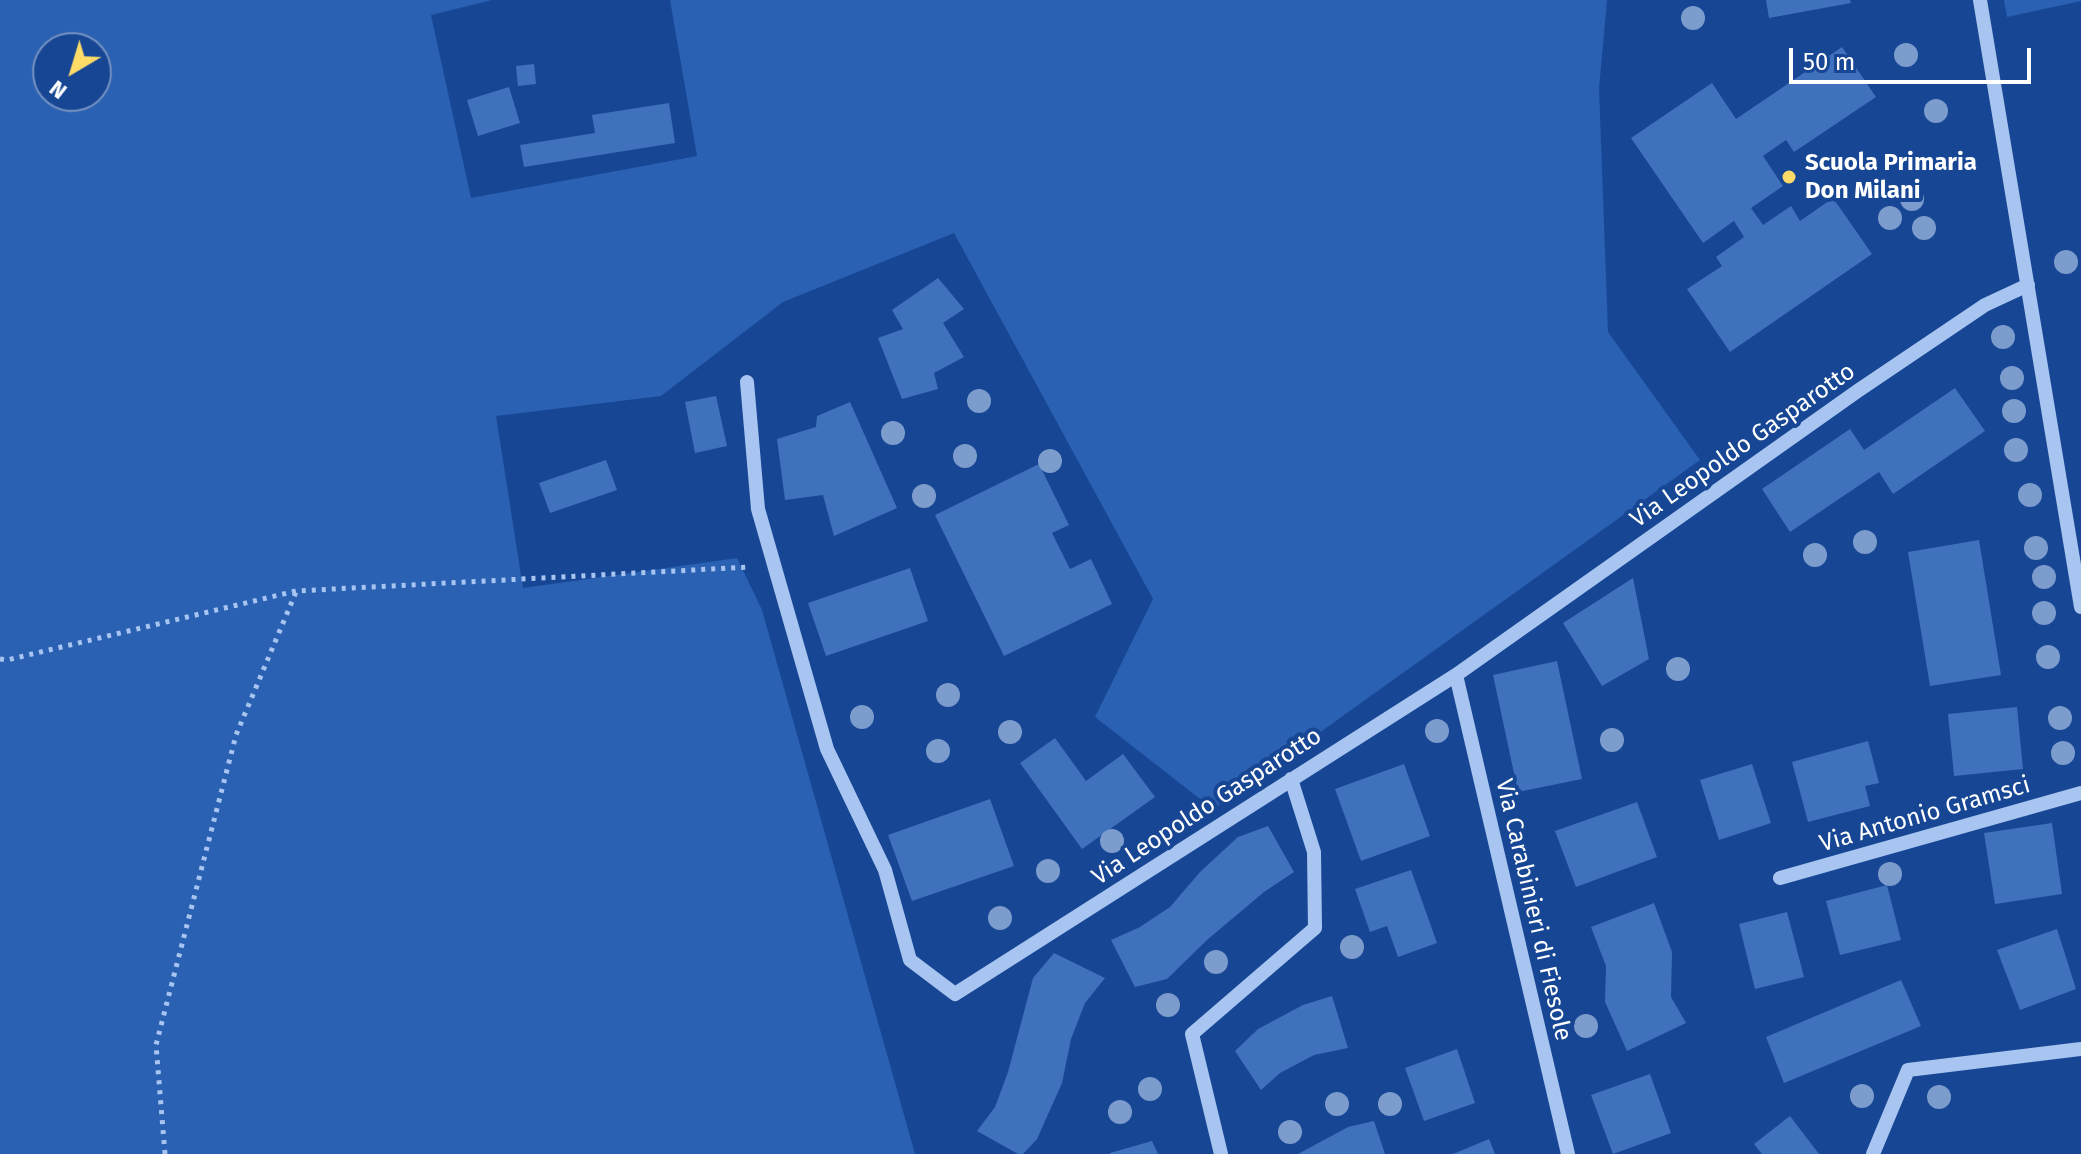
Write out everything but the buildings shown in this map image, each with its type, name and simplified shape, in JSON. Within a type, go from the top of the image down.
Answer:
[{"type":"street","points":[[1980,0],[2081,607]]},
{"type":"street","name":"Via Leopoldo Gasparotto","points":[[747,382],[758,509],[827,749],[885,870],[910,960],[955,994],[1456,675],[1909,356],[1985,305],[2028,285]]},
{"type":"street","name":"Via Carabinieri di Fiesole","points":[[1456,675],[1568,1154]]},
{"type":"street","points":[[1221,1154],[1192,1034],[1315,928],[1314,852],[1291,779]]},
{"type":"street","name":"Via Antonio Gramsci","points":[[1780,878],[2081,793]]},
{"type":"street","points":[[1873,1154],[1908,1070],[2081,1049]]},
{"type":"path","points":[[0,659],[7,660],[296,591],[775,565]]},
{"type":"path","points":[[165,1154],[156,1045],[236,735],[296,591]]},
{"type":"shaded area","points":[[0,0],[492,0],[431,15],[471,198],[697,156],[670,0],[1607,0],[1599,88],[1608,332],[1700,460],[1213,809],[1095,717],[1153,599],[954,233],[783,302],[661,396],[496,416],[523,588],[737,558],[762,610],[915,1154],[0,1154]]},
{"type":"shaded area","points":[[2004,0],[2081,0],[2081,1],[2007,17]]},
{"type":"place","name":"Scuola Primaria Don Milani","points":[[1789,177]]}]
